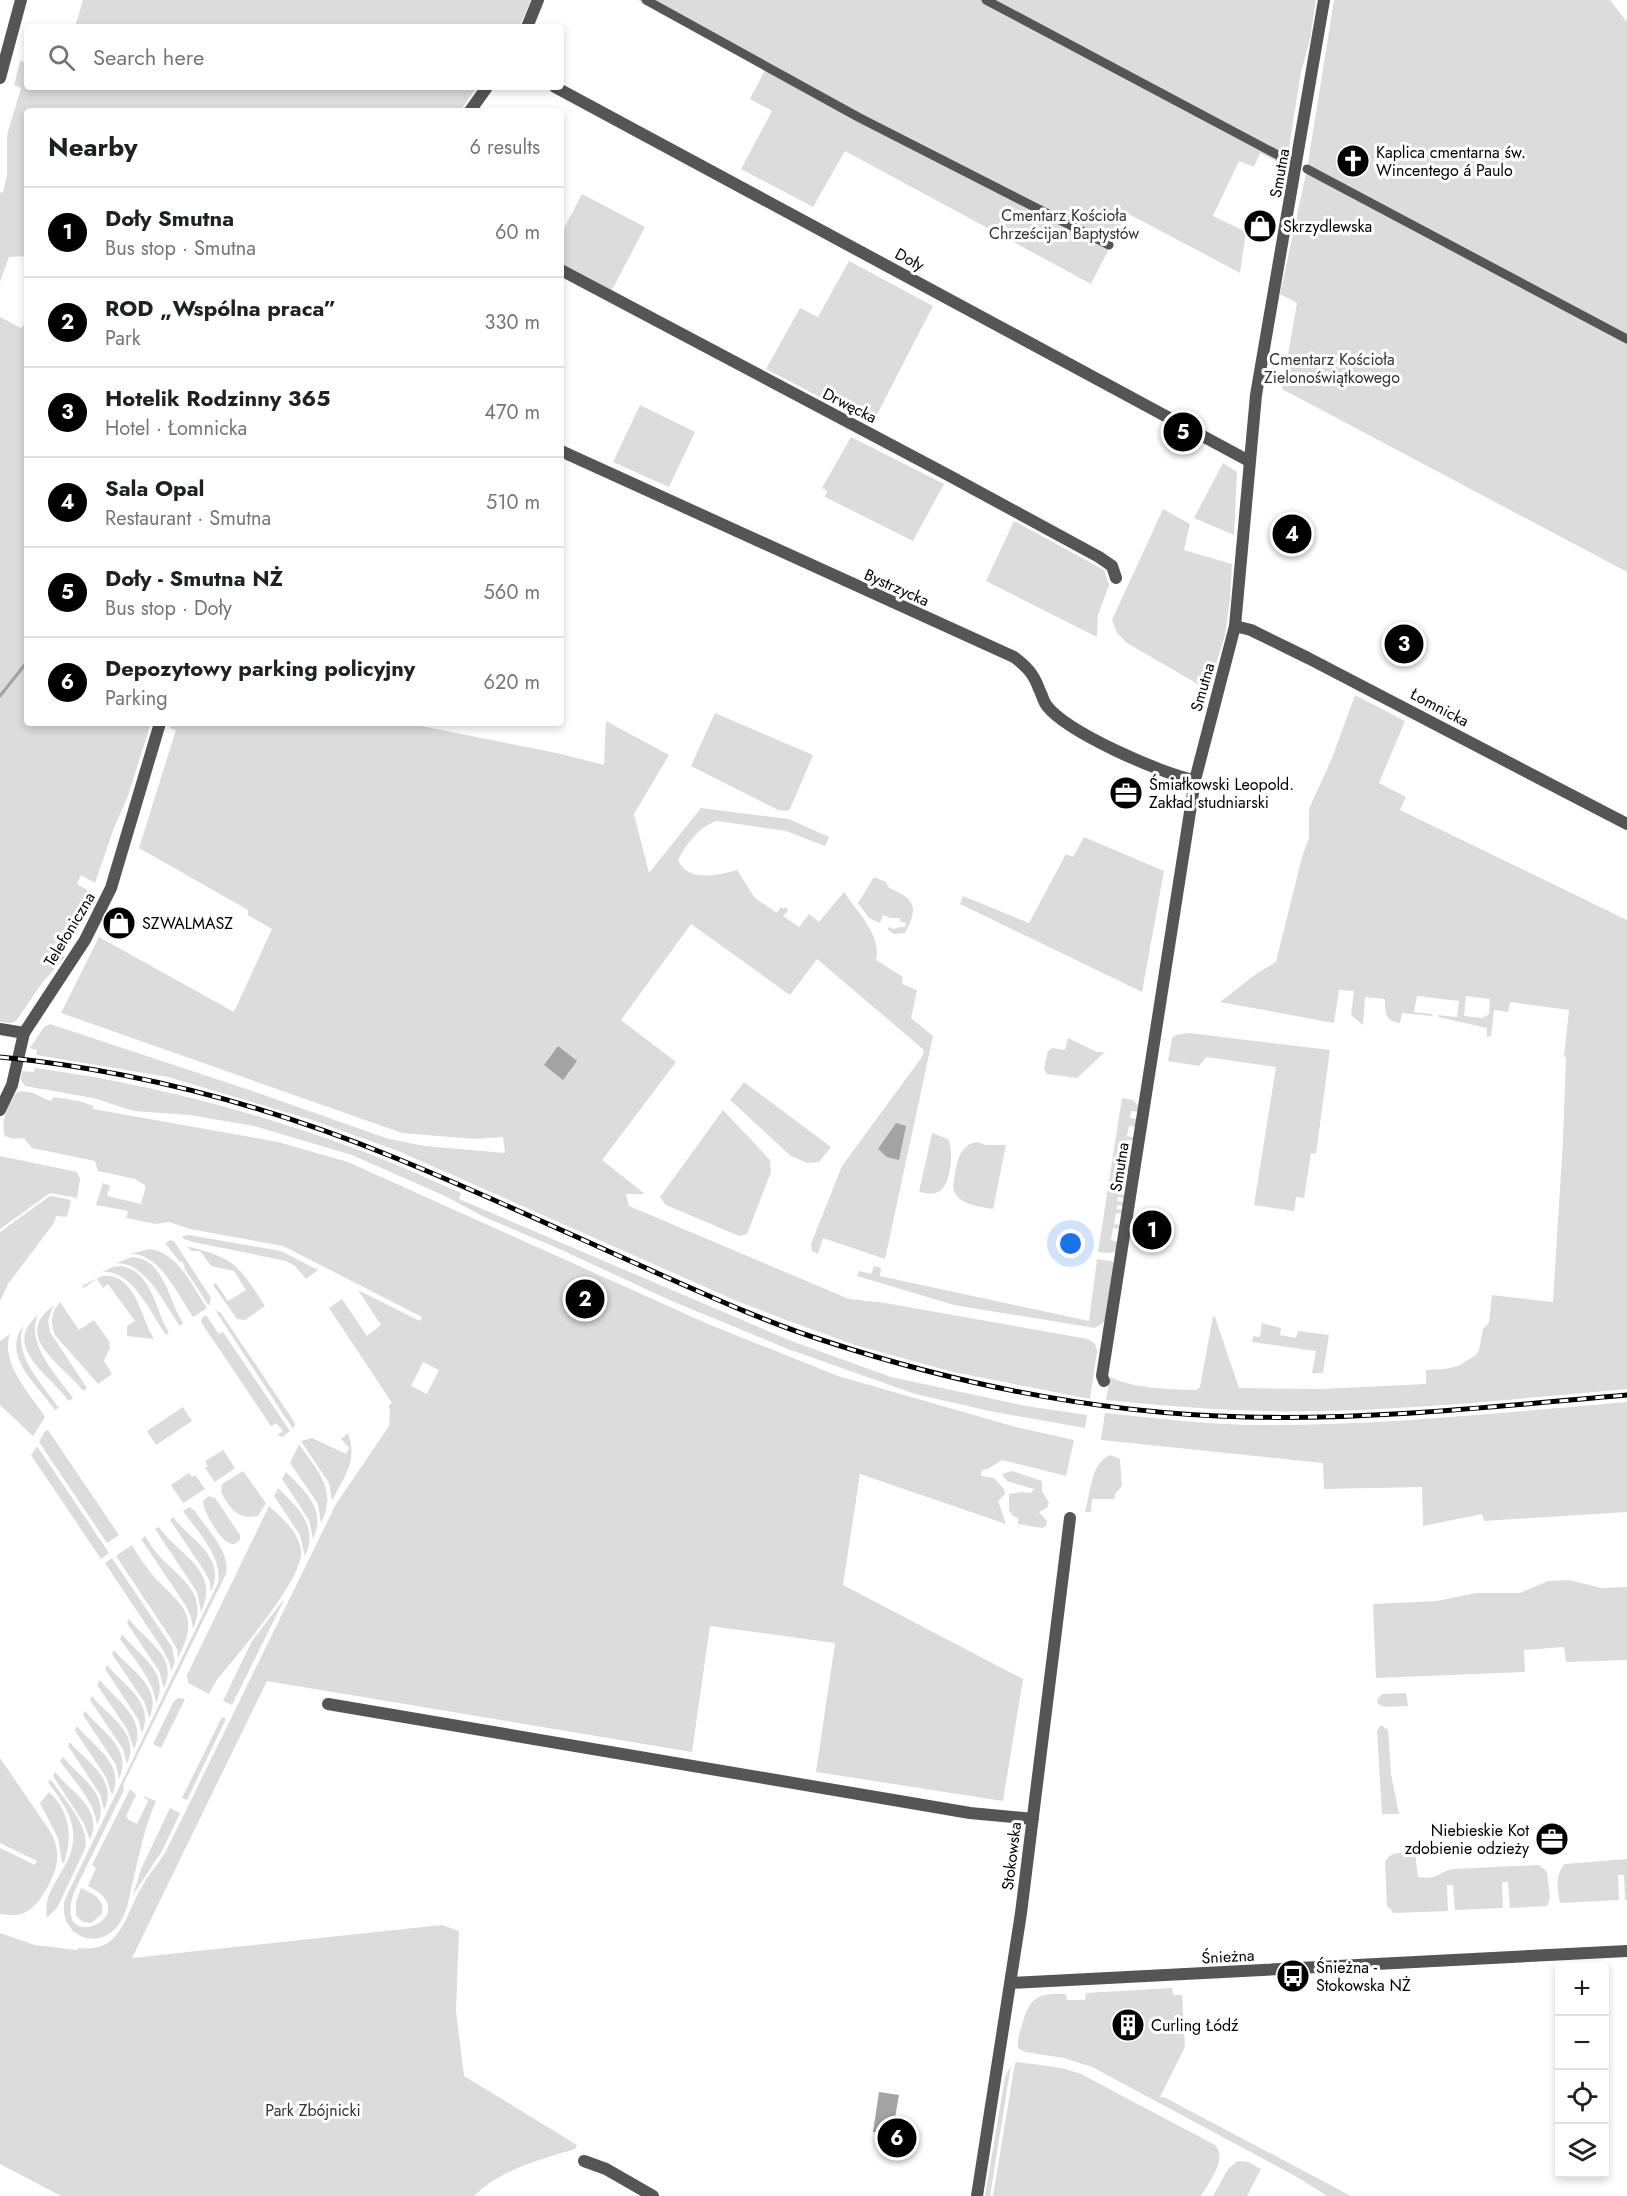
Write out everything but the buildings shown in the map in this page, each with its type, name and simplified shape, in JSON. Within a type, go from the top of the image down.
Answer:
[{"type":"street","points":[[0,78],[21,0]]},
{"type":"street","points":[[527,24],[538,0]]},
{"type":"street","points":[[646,0],[858,117],[1109,245]]},
{"type":"street","points":[[986,0],[1287,160]]},
{"type":"street","name":"Smutna","points":[[1104,1381],[1102,1376],[1195,780],[1235,626],[1258,382],[1299,156],[1324,0]]},
{"type":"street","points":[[472,108],[484,90]]},
{"type":"street","name":"Doły","points":[[561,90],[1249,461]]},
{"type":"street","points":[[1307,169],[1627,339]]},
{"type":"street","name":"Drwęcka","points":[[564,272],[948,474],[1099,557],[1112,566],[1116,578]]},
{"type":"street","name":"Bystrzycka","points":[[564,452],[1014,657],[1030,671],[1045,705],[1063,722],[1147,764],[1195,780]]},
{"type":"street","name":"Łomnicka","points":[[1235,626],[1251,630],[1319,663],[1627,824]]},
{"type":"street","name":"Telefoniczna","points":[[0,1110],[12,1084],[24,1033],[85,940],[108,897],[159,726]]},
{"type":"street","points":[[0,1029],[24,1033]]},
{"type":"street","name":"Stokowska","points":[[977,2196],[1033,1820],[1070,1518]]},
{"type":"street","points":[[328,1704],[970,1813],[1033,1820]]},
{"type":"street","name":"Śnieżna","points":[[1010,1983],[1627,1951]]},
{"type":"street","points":[[584,2161],[606,2169],[653,2196]]},
{"type":"green space","points":[[83,0],[531,0],[520,24],[76,24]]},
{"type":"green space","name":"Cmentarz Kościoła Chrześcijan Baptystów","points":[[638,0],[1316,0],[1310,39],[1301,72],[1286,166],[1260,153],[1254,167],[1239,161],[1213,216],[1246,232],[1240,273],[1127,213],[1091,284],[845,151],[813,207],[741,169],[772,111],[750,99],[765,70]]},
{"type":"green space","name":"Cmentarz Kościoła Zielonoświątkowego","points":[[1334,0],[1610,0],[1627,22],[1627,572],[1282,389],[1297,303],[1280,294],[1307,169]]},
{"type":"green space","points":[[20,61],[24,62],[24,90],[475,90],[462,108],[24,108],[24,256],[9,257],[0,282],[0,193],[3,192],[7,175],[7,135],[21,88],[14,85]]},
{"type":"green space","points":[[582,194],[645,227],[612,290],[564,265],[564,228]]},
{"type":"green space","points":[[849,261],[933,306],[872,424],[766,369],[800,308],[818,317]]},
{"type":"green space","points":[[0,317],[21,328],[24,325],[24,726],[150,726],[128,796],[95,883],[81,875],[77,884],[87,890],[88,899],[78,907],[57,950],[65,957],[42,983],[16,1021],[0,1022]]},
{"type":"green space","points":[[640,405],[695,432],[669,487],[613,462]]},
{"type":"green space","points":[[851,437],[944,484],[913,541],[825,497],[827,491],[822,488]]},
{"type":"green space","points":[[1223,463],[1237,472],[1234,535],[1194,518]]},
{"type":"green space","points":[[1163,509],[1190,524],[1184,550],[1232,564],[1225,635],[1208,690],[1127,643],[1117,633],[1112,620]]},
{"type":"green space","points":[[1014,521],[1104,570],[1109,585],[1098,615],[1097,637],[986,581]]},
{"type":"green space","points":[[1355,695],[1405,721],[1379,783],[1406,797],[1400,810],[1627,920],[1627,1389],[1435,1406],[1319,1411],[1212,1409],[1106,1400],[1110,1377],[1152,1388],[1196,1390],[1200,1387],[1213,1316],[1239,1388],[1321,1389],[1426,1384],[1426,1370],[1458,1366],[1476,1355],[1483,1329],[1489,1323],[1492,1295],[1553,1302],[1563,1140],[1566,1058],[1564,1056],[1569,1010],[1510,1002],[1508,1012],[1494,1010],[1491,1036],[1487,1037],[1487,1028],[1438,1017],[1438,1015],[1457,1017],[1459,1001],[1417,996],[1414,1012],[1433,1014],[1432,1016],[1402,1013],[1400,1023],[1387,1016],[1385,999],[1365,997],[1363,1025],[1351,1015],[1354,991],[1339,990],[1334,1023],[1220,1002],[1256,974],[1276,962],[1302,857],[1309,838],[1309,809],[1332,758]],"holes":[[[1466,996],[1490,999],[1489,1014],[1483,1018],[1464,1016]]]},
{"type":"green space","points":[[715,713],[813,755],[790,809],[778,810],[691,766]]},
{"type":"green space","points":[[606,721],[669,755],[634,814],[649,873],[701,808],[789,819],[829,837],[825,846],[786,831],[717,821],[699,831],[678,860],[689,872],[696,875],[713,875],[737,870],[755,898],[777,913],[781,907],[783,909],[786,907],[788,911],[783,916],[799,927],[809,914],[819,922],[844,892],[872,933],[877,951],[876,960],[903,977],[902,984],[917,990],[911,1018],[933,1036],[885,1259],[823,1238],[818,1254],[812,1251],[811,1244],[842,1166],[922,1057],[924,1050],[817,959],[790,995],[691,924],[621,1020],[676,1062],[602,1160],[645,1194],[626,1194],[629,1206],[849,1299],[885,1303],[1088,1339],[1095,1344],[1097,1351],[1090,1399],[953,1372],[855,1345],[739,1302],[398,1151],[312,1120],[168,1077],[36,1055],[37,1050],[30,1048],[44,1027],[50,1024],[389,1139],[425,1146],[505,1153],[503,1137],[475,1139],[402,1133],[61,1013],[99,937],[234,1012],[272,929],[248,915],[248,910],[139,848],[176,730],[170,728],[170,726],[421,726],[557,753],[604,765]]},
{"type":"green space","points":[[1084,837],[1164,871],[1142,992],[960,904],[963,896],[1029,923],[1066,854],[1073,857]]},
{"type":"green space","points":[[874,877],[886,882],[888,887],[904,895],[912,904],[912,916],[905,933],[894,934],[888,930],[888,927],[894,929],[905,927],[906,923],[901,922],[899,918],[883,915],[880,923],[869,918],[858,903]]},
{"type":"green space","points":[[1189,1033],[1330,1050],[1316,1154],[1311,1153],[1304,1198],[1296,1197],[1294,1211],[1254,1205],[1276,1067],[1206,1057],[1199,1066],[1168,1061],[1172,1038]]},
{"type":"green space","points":[[1068,1038],[1097,1052],[1105,1052],[1077,1078],[1047,1074],[1044,1069],[1048,1051],[1052,1048],[1065,1050]]},
{"type":"green space","points":[[35,1068],[155,1089],[234,1109],[313,1134],[406,1169],[461,1193],[459,1199],[789,1340],[891,1377],[1026,1406],[1087,1415],[1085,1428],[994,1412],[915,1394],[788,1349],[674,1302],[352,1155],[254,1126],[189,1115],[134,1111],[93,1098],[25,1086],[21,1080],[22,1071],[34,1072]]},
{"type":"green space","points":[[744,1082],[831,1147],[819,1162],[807,1163],[791,1156],[730,1100]]},
{"type":"green space","name":"Park Zbójnicki","points":[[21,1091],[33,1093],[50,1101],[54,1097],[79,1101],[93,1106],[93,1109],[278,1142],[348,1162],[708,1324],[838,1376],[1012,1426],[1074,1440],[1066,1476],[1002,1460],[982,1470],[981,1476],[994,1478],[1004,1489],[1005,1494],[998,1501],[1006,1524],[860,1474],[843,1585],[1023,1679],[1003,1801],[816,1772],[835,1643],[710,1626],[692,1752],[267,1681],[132,1958],[442,1925],[459,1931],[456,2011],[464,2076],[577,2145],[575,2149],[508,2172],[474,2196],[61,2196],[0,2164],[0,1933],[35,1945],[77,1950],[104,1945],[119,1932],[143,1885],[166,1851],[336,1504],[389,1426],[389,1405],[392,1403],[329,1308],[342,1299],[367,1336],[381,1325],[358,1290],[420,1321],[422,1317],[283,1246],[190,1229],[169,1222],[156,1224],[126,1218],[128,1211],[96,1205],[103,1183],[110,1186],[107,1196],[141,1204],[146,1186],[135,1179],[98,1171],[95,1161],[32,1148],[24,1138],[13,1139],[5,1136],[4,1119],[16,1093]],"holes":[[[423,1362],[439,1370],[427,1394],[411,1386]]]},
{"type":"green space","points":[[1122,1098],[1133,1100],[1139,1107],[1139,1112],[1131,1111],[1130,1118],[1138,1119],[1136,1127],[1129,1126],[1127,1136],[1135,1138],[1134,1141],[1127,1140],[1126,1143],[1134,1144],[1133,1147],[1126,1146],[1125,1150],[1133,1152],[1132,1155],[1124,1155],[1123,1164],[1130,1165],[1130,1171],[1122,1170],[1119,1194],[1126,1195],[1125,1199],[1118,1197],[1117,1201],[1125,1202],[1124,1206],[1117,1205],[1117,1209],[1124,1210],[1123,1214],[1116,1213],[1114,1224],[1121,1225],[1121,1229],[1113,1228],[1111,1240],[1118,1242],[1117,1251],[1098,1252]]},
{"type":"green space","points":[[723,1110],[770,1160],[771,1172],[747,1234],[739,1236],[666,1205],[660,1197]]},
{"type":"green space","points":[[932,1133],[948,1139],[951,1158],[944,1186],[938,1192],[930,1194],[919,1192]]},
{"type":"green space","points":[[977,1142],[986,1145],[1006,1145],[993,1209],[963,1201],[958,1198],[953,1187],[956,1166],[961,1153],[970,1144]]},
{"type":"green space","points":[[0,1156],[77,1172],[80,1179],[77,1198],[50,1193],[0,1229]]},
{"type":"green space","points":[[50,1196],[71,1200],[67,1217],[56,1216],[54,1223],[8,1284],[0,1301],[0,1232]]},
{"type":"green space","points":[[189,1235],[281,1251],[318,1270],[306,1279],[295,1266],[286,1261],[193,1242],[182,1236]]},
{"type":"green space","points":[[170,1240],[174,1241],[211,1298],[209,1306],[184,1268],[182,1261],[180,1262],[165,1243]]},
{"type":"green space","points":[[186,1246],[216,1255],[234,1265],[265,1306],[245,1320],[237,1319],[213,1285],[216,1283],[228,1301],[246,1290],[234,1271],[211,1266],[200,1251],[192,1251]]},
{"type":"green space","points":[[149,1249],[159,1251],[176,1263],[190,1280],[207,1308],[193,1317],[159,1267],[140,1255],[130,1254]]},
{"type":"green space","points":[[132,1257],[152,1265],[159,1273],[183,1323],[180,1326],[161,1296],[145,1277],[136,1269],[116,1263]]},
{"type":"green space","points":[[1097,1259],[1111,1261],[1115,1264],[1107,1320],[1095,1328],[954,1305],[857,1276],[859,1271],[871,1274],[874,1266],[881,1268],[880,1276],[1089,1321]]},
{"type":"green space","points":[[122,1266],[132,1270],[147,1284],[169,1333],[166,1335],[140,1294],[131,1285],[113,1273],[102,1272]]},
{"type":"green space","points":[[102,1276],[113,1277],[130,1288],[154,1339],[127,1336],[127,1326],[135,1321],[108,1284],[103,1288],[97,1279],[84,1288],[82,1286]]},
{"type":"green space","points":[[60,1302],[79,1330],[94,1320],[109,1341],[110,1348],[104,1361],[112,1374],[98,1384],[55,1335],[52,1318]]},
{"type":"green space","points":[[53,1306],[48,1321],[50,1332],[87,1388],[83,1391],[55,1362],[39,1340],[37,1329],[41,1318]]},
{"type":"green space","points":[[215,1310],[221,1313],[293,1420],[295,1424],[293,1429]]},
{"type":"green space","points":[[38,1315],[35,1326],[39,1348],[51,1369],[73,1398],[69,1401],[32,1361],[26,1350],[24,1338],[28,1327]]},
{"type":"green space","points":[[206,1315],[219,1334],[223,1332],[290,1431],[282,1437],[277,1435],[283,1431],[276,1423],[271,1426],[201,1322]]},
{"type":"green space","points":[[1262,1323],[1281,1328],[1280,1335],[1296,1338],[1298,1331],[1329,1335],[1323,1373],[1312,1373],[1316,1351],[1252,1342],[1253,1336],[1260,1337]]},
{"type":"green space","points":[[24,1325],[21,1336],[25,1358],[37,1379],[59,1408],[55,1410],[31,1380],[19,1359],[16,1348]]},
{"type":"green space","points":[[10,1334],[9,1356],[13,1367],[45,1417],[33,1436],[0,1405],[0,1341]]},
{"type":"green space","points":[[1627,1402],[1627,1512],[1484,1521],[1482,1514],[1423,1526],[1422,1487],[1324,1489],[1323,1463],[1101,1440],[1105,1413],[1221,1424],[1305,1425],[1443,1418]]},
{"type":"green space","points":[[183,1407],[192,1421],[156,1445],[147,1431]]},
{"type":"green space","points":[[48,1430],[119,1535],[107,1543],[39,1442]]},
{"type":"green space","points":[[348,1433],[351,1444],[350,1461],[332,1501],[329,1483],[301,1441],[312,1438],[346,1454],[349,1448],[341,1439]]},
{"type":"green space","points":[[299,1444],[318,1472],[326,1490],[326,1511],[321,1523],[318,1504],[290,1463]]},
{"type":"green space","points":[[37,1446],[109,1553],[101,1559],[31,1455]]},
{"type":"green space","points":[[223,1450],[235,1468],[215,1482],[205,1468],[208,1466],[205,1461]]},
{"type":"green space","points":[[1110,1455],[1120,1459],[1122,1486],[1115,1494],[1115,1499],[1092,1499],[1091,1512],[1085,1512],[1092,1479],[1098,1465]]},
{"type":"green space","points":[[243,1471],[266,1503],[258,1516],[245,1516],[235,1512],[221,1492],[222,1484]]},
{"type":"green space","points":[[1012,1471],[1042,1481],[1042,1491],[1049,1503],[1047,1508],[1039,1512],[1047,1521],[1046,1526],[1042,1528],[1018,1524],[1018,1518],[1013,1516],[1009,1510],[1009,1494],[1031,1493],[1034,1489],[1007,1481],[1002,1474]]},
{"type":"green space","points":[[286,1472],[307,1494],[316,1510],[317,1529],[313,1539],[309,1520],[282,1479]]},
{"type":"green space","points":[[189,1473],[192,1477],[195,1475],[205,1489],[183,1503],[171,1485]]},
{"type":"green space","points":[[278,1488],[299,1510],[308,1527],[310,1536],[305,1556],[300,1535],[274,1496]]},
{"type":"green space","points":[[209,1496],[215,1498],[240,1535],[236,1543],[228,1543],[223,1539],[209,1519],[203,1501]]},
{"type":"green space","points":[[269,1506],[289,1525],[297,1537],[301,1550],[299,1563],[281,1597],[216,1681],[209,1694],[188,1683],[187,1675]]},
{"type":"green space","points":[[189,1507],[211,1532],[221,1549],[227,1566],[226,1574],[123,1785],[124,1790],[75,1890],[70,1911],[74,1923],[84,1927],[95,1925],[104,1919],[108,1909],[104,1898],[88,1886],[96,1868],[92,1865],[130,1789],[136,1795],[126,1816],[137,1824],[148,1801],[143,1796],[156,1801],[145,1832],[124,1915],[110,1933],[100,1938],[90,1939],[81,1936],[67,1922],[64,1911],[65,1899],[218,1583],[219,1573],[213,1554],[183,1511]]},
{"type":"green space","points":[[173,1517],[211,1559],[215,1579],[211,1592],[210,1582],[205,1572],[170,1520]]},
{"type":"green space","points":[[159,1527],[202,1574],[206,1585],[206,1597],[201,1612],[197,1592],[155,1529]]},
{"type":"green space","points":[[145,1536],[159,1556],[191,1589],[197,1607],[193,1629],[186,1606],[141,1539]]},
{"type":"green space","points":[[132,1545],[149,1571],[182,1606],[186,1614],[188,1632],[178,1658],[177,1649],[172,1640],[116,1556]]},
{"type":"green space","points":[[112,1558],[172,1647],[175,1662],[171,1672],[163,1650],[105,1563]]},
{"type":"green space","points":[[1569,1580],[1601,1588],[1627,1587],[1627,1660],[1566,1662],[1564,1647],[1524,1650],[1525,1672],[1376,1678],[1373,1604],[1437,1601],[1476,1593],[1520,1593],[1548,1581]]},
{"type":"green space","points":[[285,1598],[232,1705],[223,1701],[252,1641]]},
{"type":"green space","points":[[129,1619],[164,1658],[167,1677],[164,1688],[159,1671],[127,1623]]},
{"type":"green space","points":[[122,1634],[156,1673],[160,1692],[156,1703],[147,1677],[120,1639]]},
{"type":"green space","points":[[114,1650],[149,1689],[152,1707],[149,1718],[145,1703],[112,1654]]},
{"type":"green space","points":[[107,1665],[141,1703],[145,1722],[142,1733],[138,1719],[105,1669]]},
{"type":"green space","points":[[100,1680],[134,1719],[137,1738],[134,1749],[127,1729],[97,1685]]},
{"type":"green space","points":[[1406,1693],[1408,1706],[1385,1707],[1378,1704],[1377,1700],[1382,1694]]},
{"type":"green space","points":[[92,1696],[126,1734],[130,1743],[127,1764],[123,1749],[90,1700]]},
{"type":"green space","points":[[178,1698],[185,1699],[161,1748],[153,1744],[174,1701]]},
{"type":"green space","points":[[85,1711],[119,1749],[122,1768],[119,1779],[116,1765],[83,1715]]},
{"type":"green space","points":[[222,1717],[226,1719],[187,1800],[182,1798]]},
{"type":"green space","points":[[1381,1725],[1388,1730],[1391,1774],[1399,1814],[1382,1814],[1377,1731]]},
{"type":"green space","points":[[77,1726],[112,1765],[115,1784],[112,1795],[106,1777],[75,1731]]},
{"type":"green space","points":[[70,1742],[104,1780],[108,1799],[104,1810],[100,1794],[68,1746]]},
{"type":"green space","points":[[63,1757],[92,1787],[97,1796],[101,1814],[97,1825],[88,1800],[60,1761]]},
{"type":"green space","points":[[0,1758],[50,1831],[57,1855],[52,1878],[40,1899],[27,1911],[15,1915],[0,1914],[0,1848],[35,1865],[37,1861],[0,1843]]},
{"type":"green space","points":[[55,1772],[90,1810],[93,1829],[90,1840],[83,1822],[53,1776]]},
{"type":"green space","points":[[51,1780],[75,1813],[86,1841],[85,1849],[57,1908],[47,1918],[50,1893],[68,1860],[73,1834],[68,1813],[48,1782]]},
{"type":"green space","points":[[49,1792],[61,1807],[68,1825],[68,1844],[64,1863],[58,1838],[40,1803]]},
{"type":"green space","points":[[170,1808],[180,1813],[162,1851],[133,1895],[141,1869]]},
{"type":"green space","points":[[1415,1852],[1418,1877],[1425,1878],[1454,1869],[1539,1865],[1547,1872],[1550,1898],[1547,1906],[1510,1908],[1508,1882],[1502,1882],[1503,1908],[1455,1910],[1453,1885],[1447,1885],[1448,1911],[1394,1913],[1387,1906],[1385,1862],[1394,1854]]},
{"type":"green space","points":[[1627,1859],[1627,1900],[1625,1900],[1624,1875],[1618,1875],[1619,1900],[1560,1903],[1558,1877],[1565,1864]]},
{"type":"green space","points":[[81,1888],[97,1897],[102,1904],[102,1914],[91,1923],[83,1922],[76,1916],[76,1902]]},
{"type":"green space","points":[[1172,1988],[1173,1995],[1182,1995],[1185,2047],[1160,2097],[1164,2097],[1351,2196],[1327,2196],[1297,2177],[1092,2067],[1064,2058],[1025,2052],[1018,2048],[1019,2036],[1028,2008],[1042,1996],[1066,1994],[1067,2000],[1085,2000],[1086,1993]]},
{"type":"green space","points":[[1017,2062],[1062,2068],[1081,2074],[1215,2145],[1219,2157],[1218,2164],[1201,2196],[993,2196]]},
{"type":"green space","points":[[1011,2065],[990,2196],[985,2196],[1005,2077]]},
{"type":"green space","points":[[1238,2161],[1248,2162],[1261,2169],[1247,2196],[1213,2196],[1228,2169]]},
{"type":"shaded area","points":[[558,1046],[577,1061],[563,1080],[544,1065]]},
{"type":"shaded area","points":[[896,1123],[906,1126],[899,1160],[887,1157],[878,1149]]},
{"type":"shaded area","points":[[879,2092],[899,2095],[892,2135],[873,2132]]},
{"type":"waterway","points":[[0,696],[24,666]]},
{"type":"railway","points":[[0,1057],[51,1063],[151,1081],[249,1106],[298,1122],[426,1171],[780,1325],[874,1356],[978,1383],[1031,1394],[1138,1410],[1246,1417],[1389,1414],[1627,1395]]},
{"type":"place","name":"Kaplica cmentarna św. Wincentego á Paulo","points":[[1353,161]]},
{"type":"place","name":"Skrzydlewska","points":[[1260,226]]},
{"type":"place","name":"Doły - Smutna NŻ","points":[[1183,432]]},
{"type":"place","name":"Sala Opal","points":[[1292,534]]},
{"type":"place","name":"Hotelik Rodzinny 365","points":[[1404,644]]},
{"type":"place","name":"Śmiałkowski Leopold. Zakład studniarski","points":[[1126,793]]},
{"type":"place","name":"SZWALMASZ","points":[[119,923]]},
{"type":"place","name":"Doły Smutna","points":[[1152,1230]]},
{"type":"place","name":"ROD „Wspólna praca”","points":[[585,1299]]},
{"type":"place","name":"Niebieskie Kot zdobienie odzieży","points":[[1552,1839]]},
{"type":"place","name":"Śnieżna - Stokowska NŻ","points":[[1293,1976]]},
{"type":"place","name":"Curling Łódź","points":[[1128,2025]]},
{"type":"place","name":"Depozytowy parking policyjny","points":[[897,2138]]}]
